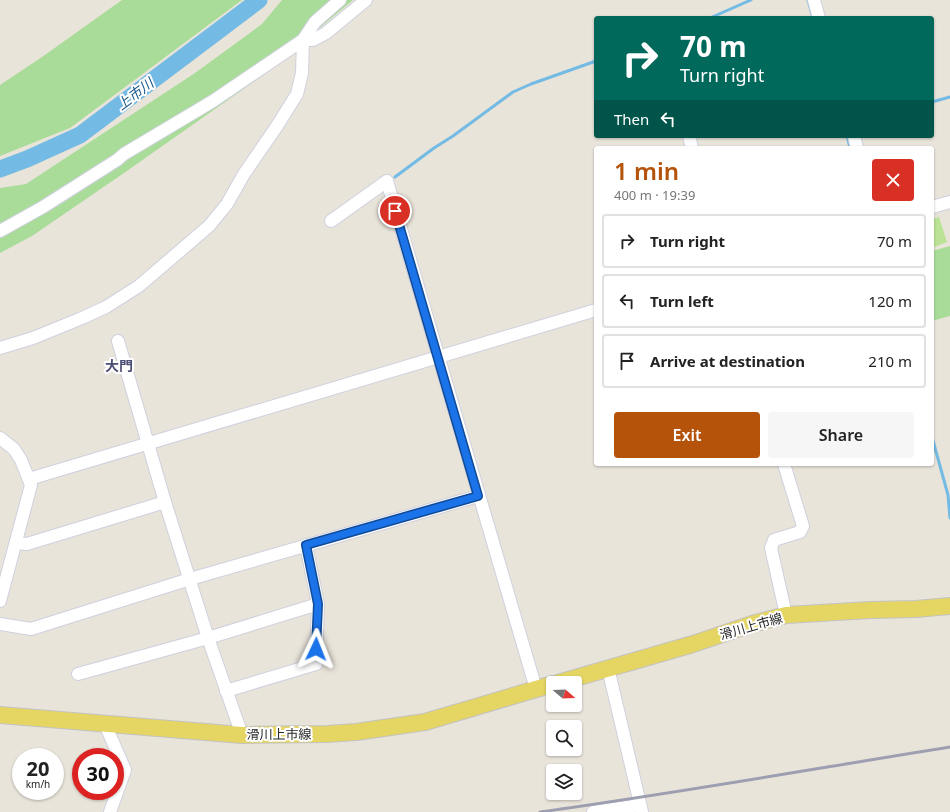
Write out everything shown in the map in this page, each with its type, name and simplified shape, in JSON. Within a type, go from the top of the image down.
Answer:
[{"type":"main road","name":"滑川上市線","points":[[581,676],[693,644],[752,624],[786,615],[950,606]]},
{"type":"main road","name":"滑川上市線","points":[[0,715],[242,735],[356,732],[425,722],[546,686]]},
{"type":"street","points":[[0,231],[43,207],[124,154],[212,101],[303,40],[314,22],[340,0]]},
{"type":"street","points":[[303,40],[313,40],[326,33],[366,0]]},
{"type":"street","points":[[814,0],[818,16]]},
{"type":"street","points":[[0,348],[33,338],[106,307],[139,286],[210,226],[227,204],[244,174],[297,94],[302,73],[303,40]]},
{"type":"street","points":[[331,221],[387,181],[478,496],[536,689]]},
{"type":"street","points":[[934,207],[950,202]]},
{"type":"street","points":[[29,479],[594,311]]},
{"type":"street","points":[[118,341],[165,502],[208,638],[242,735]]},
{"type":"street","points":[[0,438],[14,450],[21,460],[31,485],[0,601]]},
{"type":"street","points":[[785,466],[803,526],[800,532],[774,540],[771,548],[786,615]]},
{"type":"street","points":[[0,624],[31,629],[190,579],[478,496]]},
{"type":"street","points":[[16,543],[27,544],[165,502]]},
{"type":"street","points":[[226,691],[316,664],[318,604],[306,545]]},
{"type":"street","points":[[78,674],[208,638],[318,604]]},
{"type":"street","points":[[593,812],[641,809],[608,668]]},
{"type":"street","points":[[105,724],[124,770],[110,812]]},
{"type":"green space","points":[[122,0],[242,0],[70,128],[0,156],[0,85]]},
{"type":"green space","points":[[282,0],[353,0],[262,76],[32,236],[0,253],[0,188],[26,184],[195,73],[262,24]]},
{"type":"green space","points":[[939,217],[947,242],[934,247],[934,218]]},
{"type":"green space","points":[[950,246],[950,316],[934,320],[934,250]]},
{"type":"waterway","name":"上市川","points":[[0,169],[27,159],[80,135],[259,0]]},
{"type":"waterway","points":[[715,16],[751,0]]},
{"type":"waterway","points":[[808,0],[812,16]]},
{"type":"waterway","points":[[395,177],[513,92],[594,62]]},
{"type":"waterway","points":[[934,101],[950,97]]},
{"type":"waterway","points":[[848,138],[850,146]]},
{"type":"waterway","points":[[934,444],[948,495],[950,518]]},
{"type":"railway","points":[[540,812],[694,789],[950,747]]},
{"type":"district","name":"大門","points":[[119,366]]},
{"type":"route","points":[[316,649],[318,604],[306,545],[478,496],[395,211]]}]
